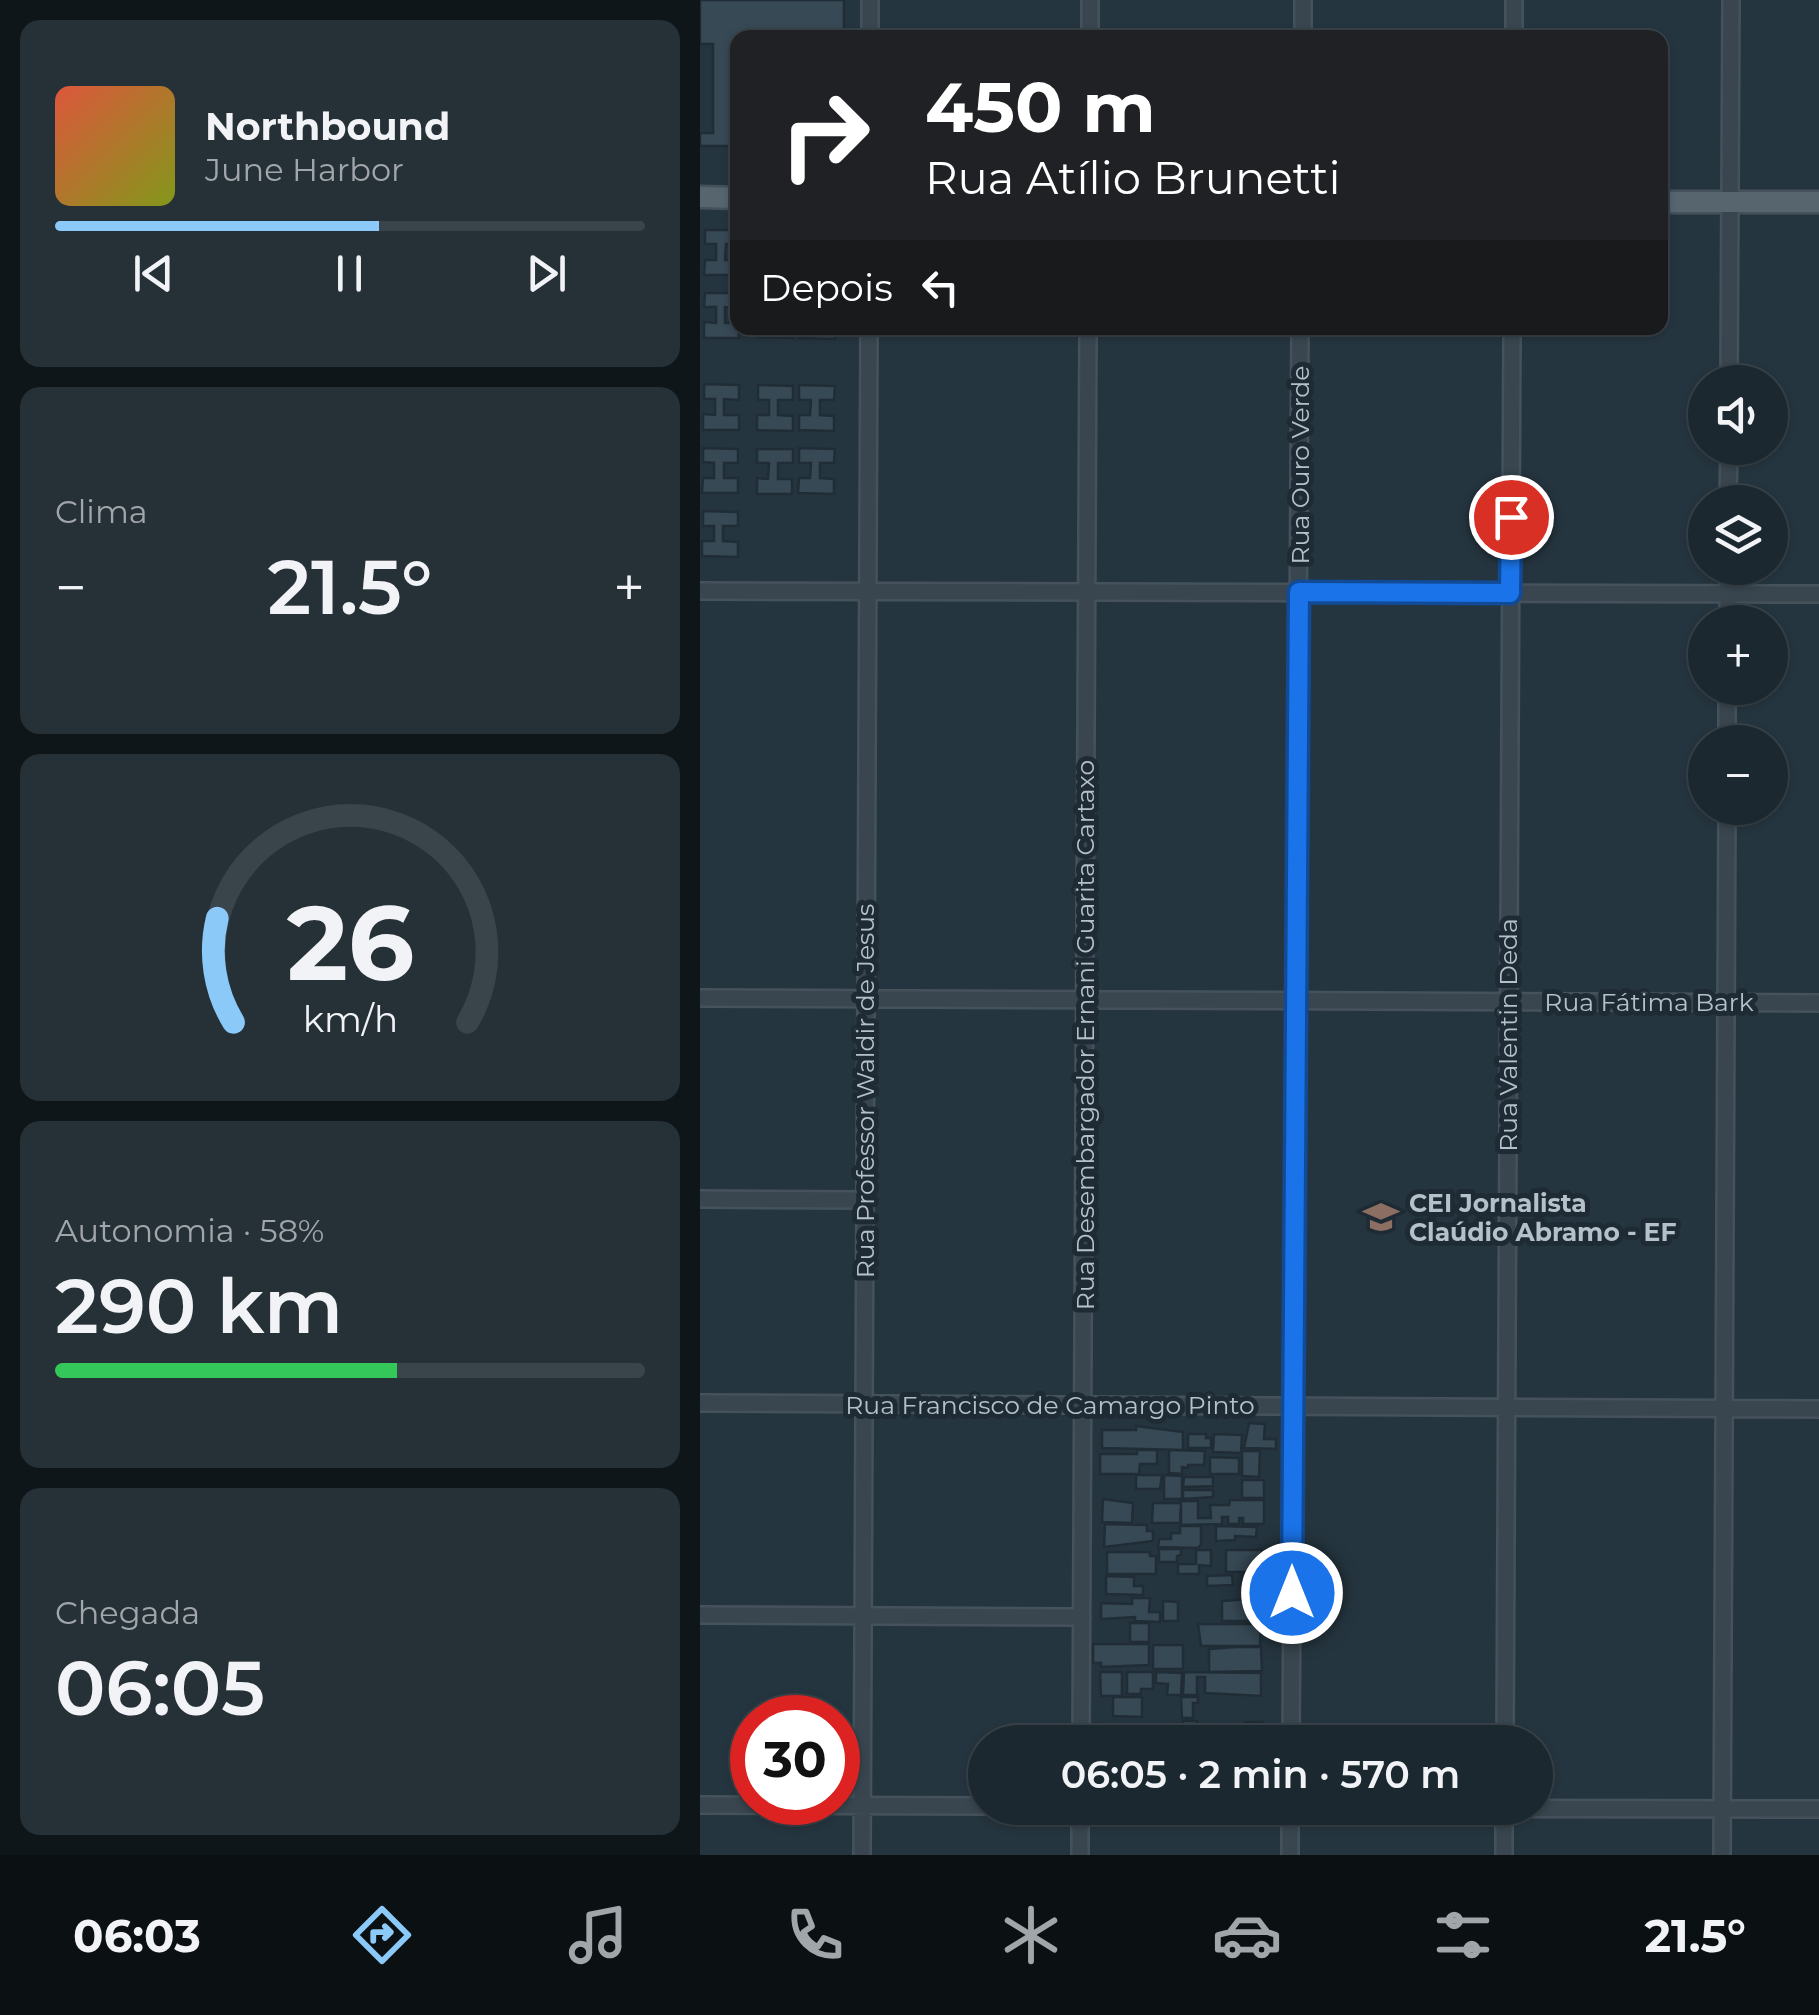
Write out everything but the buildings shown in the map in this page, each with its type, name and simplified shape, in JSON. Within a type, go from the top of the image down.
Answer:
[{"type":"main road","points":[[700,198],[730,198]]},
{"type":"main road","points":[[1668,202],[1819,202]]},
{"type":"street","points":[[870,0],[870,30]]},
{"type":"street","points":[[1090,0],[1090,30]]},
{"type":"street","points":[[1302,30],[1303,0]]},
{"type":"street","points":[[1514,0],[1514,30]]},
{"type":"street","points":[[1729,365],[1731,0]]},
{"type":"street","name":"Rua Professor Waldir de Jesus","points":[[862,1855],[868,335]]},
{"type":"street","name":"Rua Desembargador Ernani Guarita Cartaxo","points":[[1081,1725],[1088,335]]},
{"type":"street","name":"Rua Ouro Verde","points":[[1291,1725],[1300,335]]},
{"type":"street","name":"Rua Valentin Deda","points":[[1505,1725],[1512,335]]},
{"type":"street","points":[[1728,585],[1728,605]]},
{"type":"street","points":[[700,591],[1819,594]]},
{"type":"street","points":[[1722,1855],[1727,825]]},
{"type":"street","name":"Rua Fátima Bark","points":[[700,998],[1819,1003]]},
{"type":"street","points":[[700,1199],[865,1200]]},
{"type":"street","name":"Rua Francisco de Camargo Pinto","points":[[700,1403],[1819,1409]]},
{"type":"street","points":[[700,1616],[1082,1617]]},
{"type":"street","points":[[700,1805],[968,1806]]},
{"type":"street","points":[[1553,1808],[1819,1809]]},
{"type":"street","points":[[1080,1825],[1080,1855]]},
{"type":"street","points":[[1290,1825],[1290,1855]]},
{"type":"street","points":[[1504,1825],[1504,1855]]},
{"type":"place","name":"CEI Jornalista Claúdio Abramo - EF","points":[[1381,1217]]},
{"type":"route","points":[[1292,1593],[1299,592],[1510,593],[1511,517]]}]
